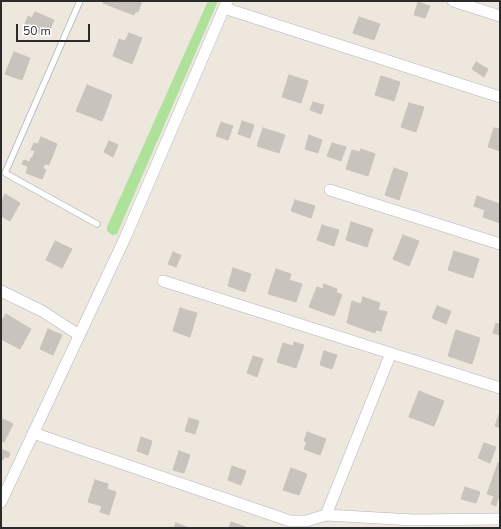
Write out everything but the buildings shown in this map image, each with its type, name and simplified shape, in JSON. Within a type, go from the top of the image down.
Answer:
[{"type":"street","points":[[454,1],[500,16]]},
{"type":"street","points":[[1,502],[125,238],[225,5],[500,97]]},
{"type":"street","points":[[330,190],[500,244]]},
{"type":"street","points":[[162,281],[500,388]]},
{"type":"street","points":[[1,291],[42,311],[79,335]]},
{"type":"street","points":[[326,515],[391,353]]},
{"type":"street","points":[[33,433],[282,519],[299,522],[326,515],[413,520],[500,518]]},
{"type":"lane","points":[[80,1],[5,173],[97,224]]},
{"type":"green space","points":[[208,1],[218,1],[117,234],[112,235],[107,231],[107,227]]}]
